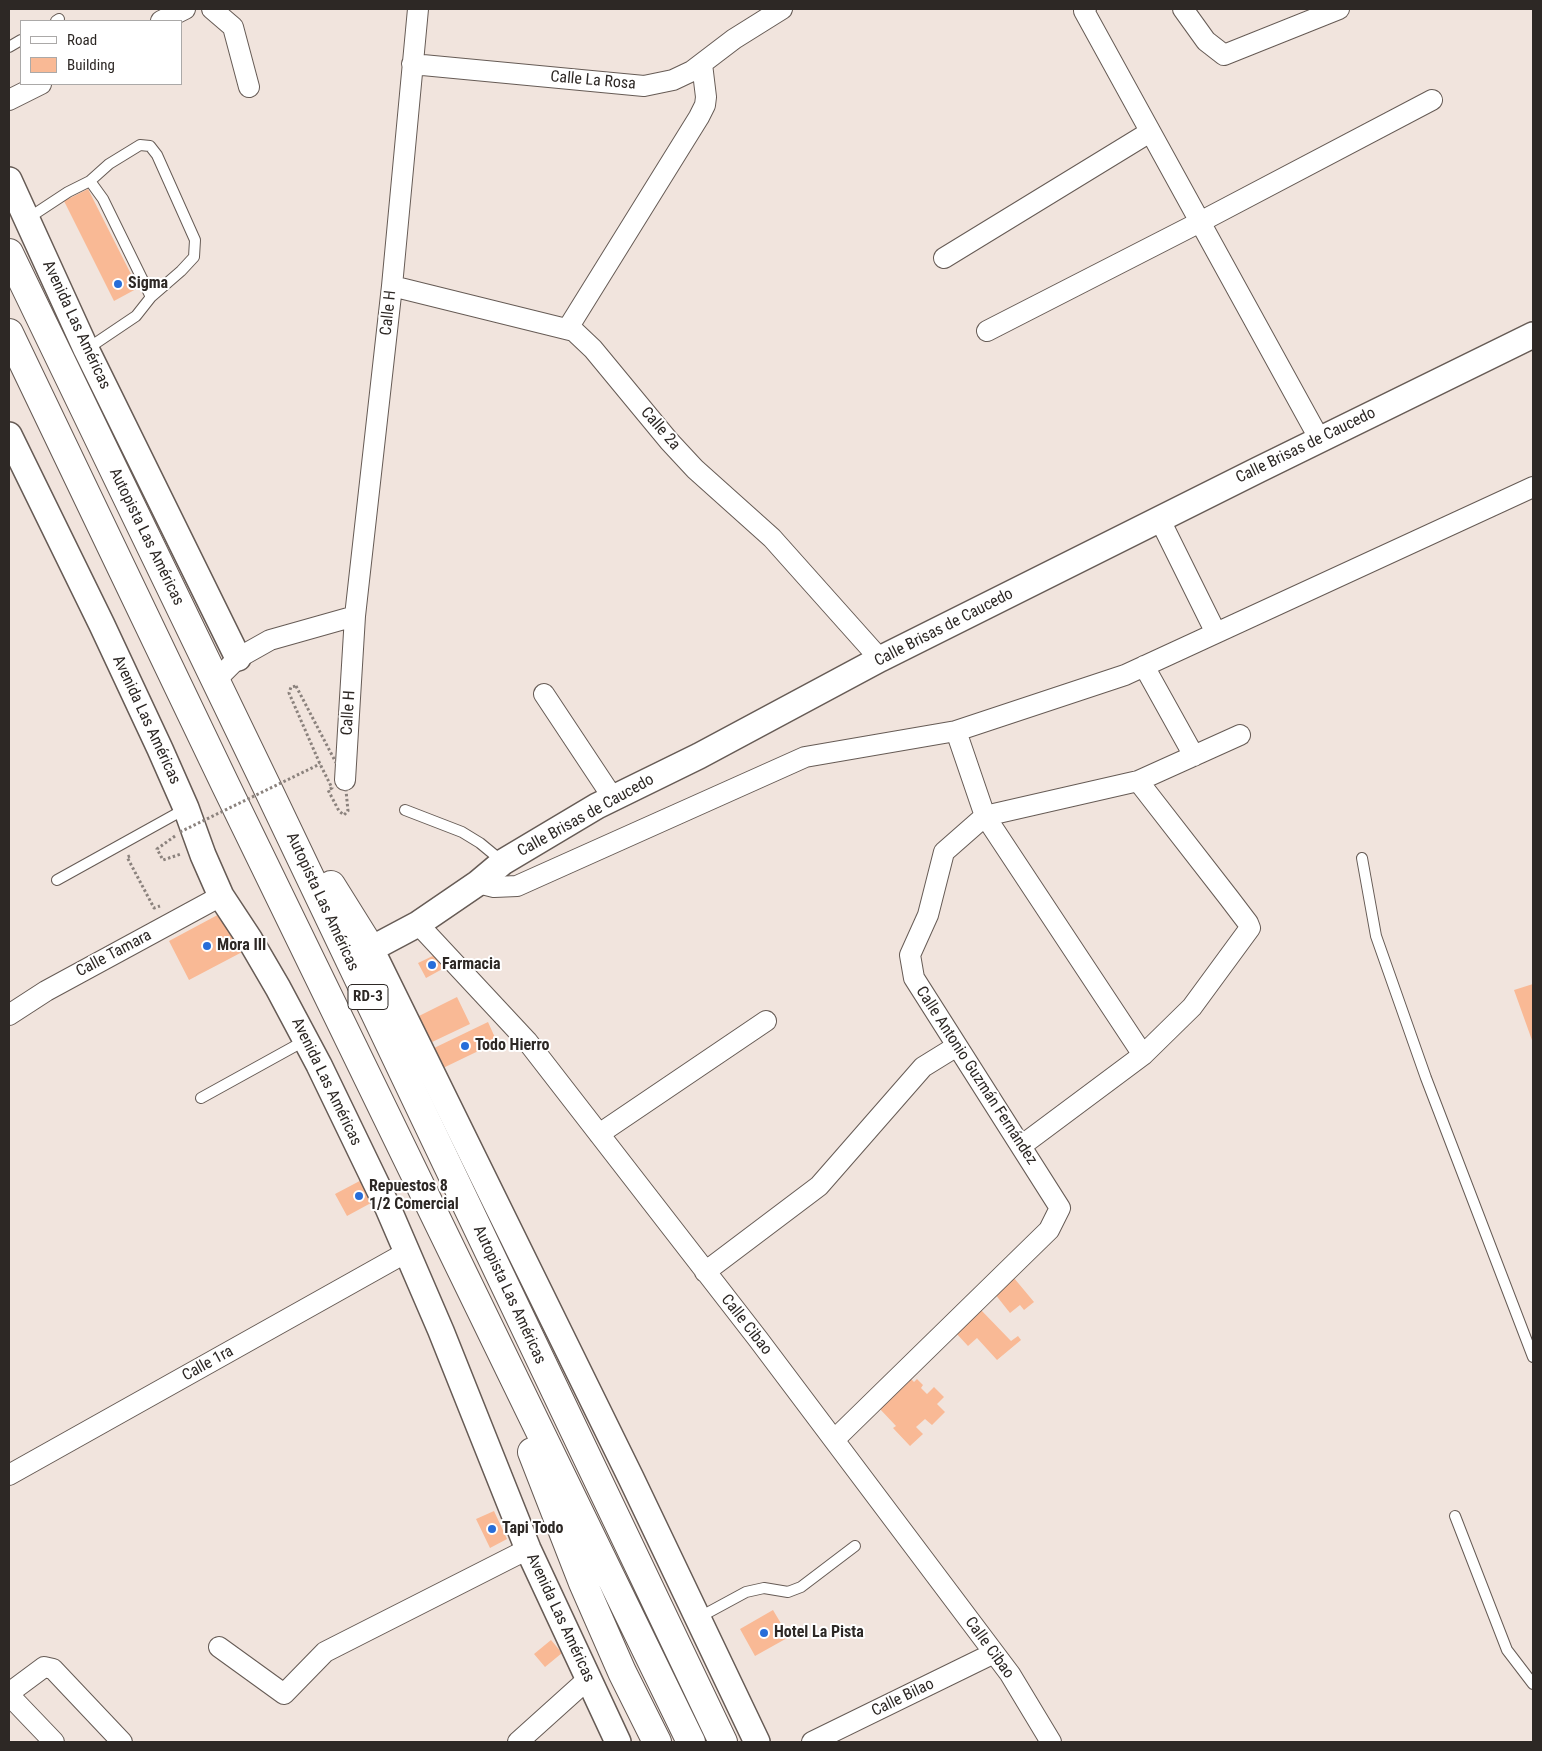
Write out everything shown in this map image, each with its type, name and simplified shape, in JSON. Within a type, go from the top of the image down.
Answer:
[{"type":"highway","name":"Autopista Las Américas","points":[[9,253],[268,787],[723,1742]]},
{"type":"highway","name":"Autopista Las Américas","points":[[9,333],[456,1260],[691,1742]]},
{"type":"highway","points":[[268,787],[372,949]]},
{"type":"highway","points":[[456,1260],[583,1583],[622,1672],[657,1742]]},
{"type":"street","points":[[163,20],[186,9]]},
{"type":"street","points":[[212,9],[233,26],[249,87]]},
{"type":"street","name":"Calle H","points":[[345,780],[355,616],[392,286],[418,9]]},
{"type":"street","name":"Calle La Rosa","points":[[412,64],[644,86],[673,80],[692,71],[734,39],[782,9]]},
{"type":"street","points":[[1086,9],[1084,11],[1320,440]]},
{"type":"street","points":[[1183,9],[1206,42],[1224,55],[1247,44],[1296,27],[1339,9]]},
{"type":"street","points":[[568,328],[699,117],[705,105],[706,97],[702,64]]},
{"type":"street","points":[[9,100],[39,85]]},
{"type":"street","points":[[987,331],[1432,100]]},
{"type":"street","points":[[944,258],[1150,132]]},
{"type":"street","name":"Avenida Las Américas","points":[[9,180],[86,349],[238,658]]},
{"type":"street","name":"Calle 2a","points":[[392,286],[574,331],[593,349],[669,441],[695,469],[772,538],[880,659]]},
{"type":"street","name":"Calle Brisas de Caucedo","points":[[372,949],[418,924],[478,883],[504,862],[597,806],[699,756],[880,659],[1533,335]]},
{"type":"street","name":"Avenida Las Américas","points":[[12,451],[102,625],[186,808],[203,855],[221,896],[250,940],[306,1040],[407,1252],[528,1549],[618,1742]]},
{"type":"street","points":[[478,883],[494,887],[517,886],[805,757],[956,732],[1125,675],[1533,487]]},
{"type":"street","points":[[1160,520],[1216,633]]},
{"type":"street","points":[[216,680],[238,658],[270,640],[355,616]]},
{"type":"street","points":[[1144,666],[1194,756]]},
{"type":"street","points":[[544,694],[614,798]]},
{"type":"street","points":[[956,732],[985,816],[1072,953],[1143,1055]]},
{"type":"street","name":"Calle Antonio Guzmán Fernández","points":[[834,1440],[1050,1230],[1060,1208],[914,978],[910,956],[928,915],[944,852],[985,816],[1138,781],[1240,735]]},
{"type":"street","points":[[1021,1146],[1143,1055],[1192,1007],[1250,928],[1230,898],[1138,781]]},
{"type":"street","name":"Calle Tamara","points":[[9,1015],[46,991],[221,896]]},
{"type":"street","name":"Calle Cibao","points":[[418,924],[527,1041],[758,1339],[1010,1674],[1051,1742]]},
{"type":"street","points":[[372,949],[757,1742]]},
{"type":"street","points":[[598,1134],[766,1022]]},
{"type":"street","points":[[705,1272],[819,1186],[923,1067],[957,1046]]},
{"type":"street","name":"Calle 1ra","points":[[9,1475],[407,1252]]},
{"type":"street","points":[[219,1648],[284,1694],[325,1652],[528,1549]]},
{"type":"street","name":"Calle Bilao","points":[[812,1742],[994,1653]]},
{"type":"street","points":[[54,1742],[9,1694],[44,1667],[52,1669],[122,1742]]},
{"type":"street","points":[[518,1742],[588,1680]]},
{"type":"lane","points":[[9,47],[20,41]]},
{"type":"lane","points":[[27,219],[68,192],[90,181],[109,164],[140,145],[150,146],[156,155],[195,240],[194,257],[181,271],[151,297],[136,316],[86,349]]},
{"type":"lane","points":[[90,181],[103,199],[151,297]]},
{"type":"lane","points":[[57,880],[186,808]]},
{"type":"lane","points":[[405,810],[462,832],[480,843],[504,862]]},
{"type":"lane","points":[[1362,858],[1376,936],[1426,1078],[1533,1357]]},
{"type":"lane","points":[[201,1098],[306,1040]]},
{"type":"lane","points":[[1455,1516],[1507,1650],[1533,1684]]},
{"type":"lane","points":[[698,1618],[746,1592],[764,1588],[788,1592],[800,1587],[855,1546]]},
{"type":"path","points":[[181,854],[163,860],[157,850],[180,832],[320,764],[289,693],[291,686],[296,686],[300,691],[312,714]]},
{"type":"path","points":[[339,811],[344,815],[348,811],[345,780]]},
{"type":"path","points":[[170,834],[180,832]]},
{"type":"path","points":[[136,853],[128,858],[154,908],[162,905]]},
{"type":"building","points":[[88,189],[138,288],[114,301],[64,201]]},
{"type":"building","name":"Mora III","points":[[225,911],[246,950],[189,980],[169,941]]},
{"type":"building","name":"Farmacia","points":[[439,953],[446,967],[426,978],[418,963]]},
{"type":"building","points":[[1533,984],[1533,1043],[1514,990]]},
{"type":"building","points":[[457,997],[470,1024],[430,1043],[417,1017]]},
{"type":"building","name":"Todo Hierro","points":[[488,1022],[497,1042],[441,1069],[432,1049]]},
{"type":"building","name":"Repuestos 8 1/2 Comercial","points":[[371,1175],[382,1197],[347,1216],[335,1194]]},
{"type":"building","points":[[1009,1272],[1034,1302],[1024,1310],[1020,1305],[1010,1313],[991,1289]]},
{"type":"building","points":[[981,1310],[1011,1341],[1018,1336],[1021,1340],[997,1360],[977,1338],[968,1346],[956,1333]]},
{"type":"building","points":[[910,1378],[914,1382],[917,1379],[923,1385],[921,1388],[927,1394],[934,1387],[944,1397],[937,1404],[945,1412],[932,1425],[925,1419],[916,1427],[923,1434],[910,1446],[893,1428],[896,1426],[879,1408]]},
{"type":"building","name":"Tapi Todo","points":[[494,1511],[507,1539],[490,1548],[476,1519]]},
{"type":"building","name":"Hotel La Pista","points":[[773,1610],[789,1637],[755,1656],[740,1629]]},
{"type":"building","points":[[551,1640],[562,1653],[545,1667],[534,1654]]},
{"type":"place","name":"Sigma","points":[[118,284]]},
{"type":"place","name":"Mora III","points":[[207,946]]},
{"type":"place","name":"Farmacia","points":[[432,965]]},
{"type":"place","name":"Todo Hierro","points":[[465,1046]]},
{"type":"place","name":"Repuestos 8 1/2 Comercial","points":[[359,1196]]},
{"type":"place","name":"Tapi Todo","points":[[492,1529]]},
{"type":"place","name":"Hotel La Pista","points":[[764,1633]]}]
